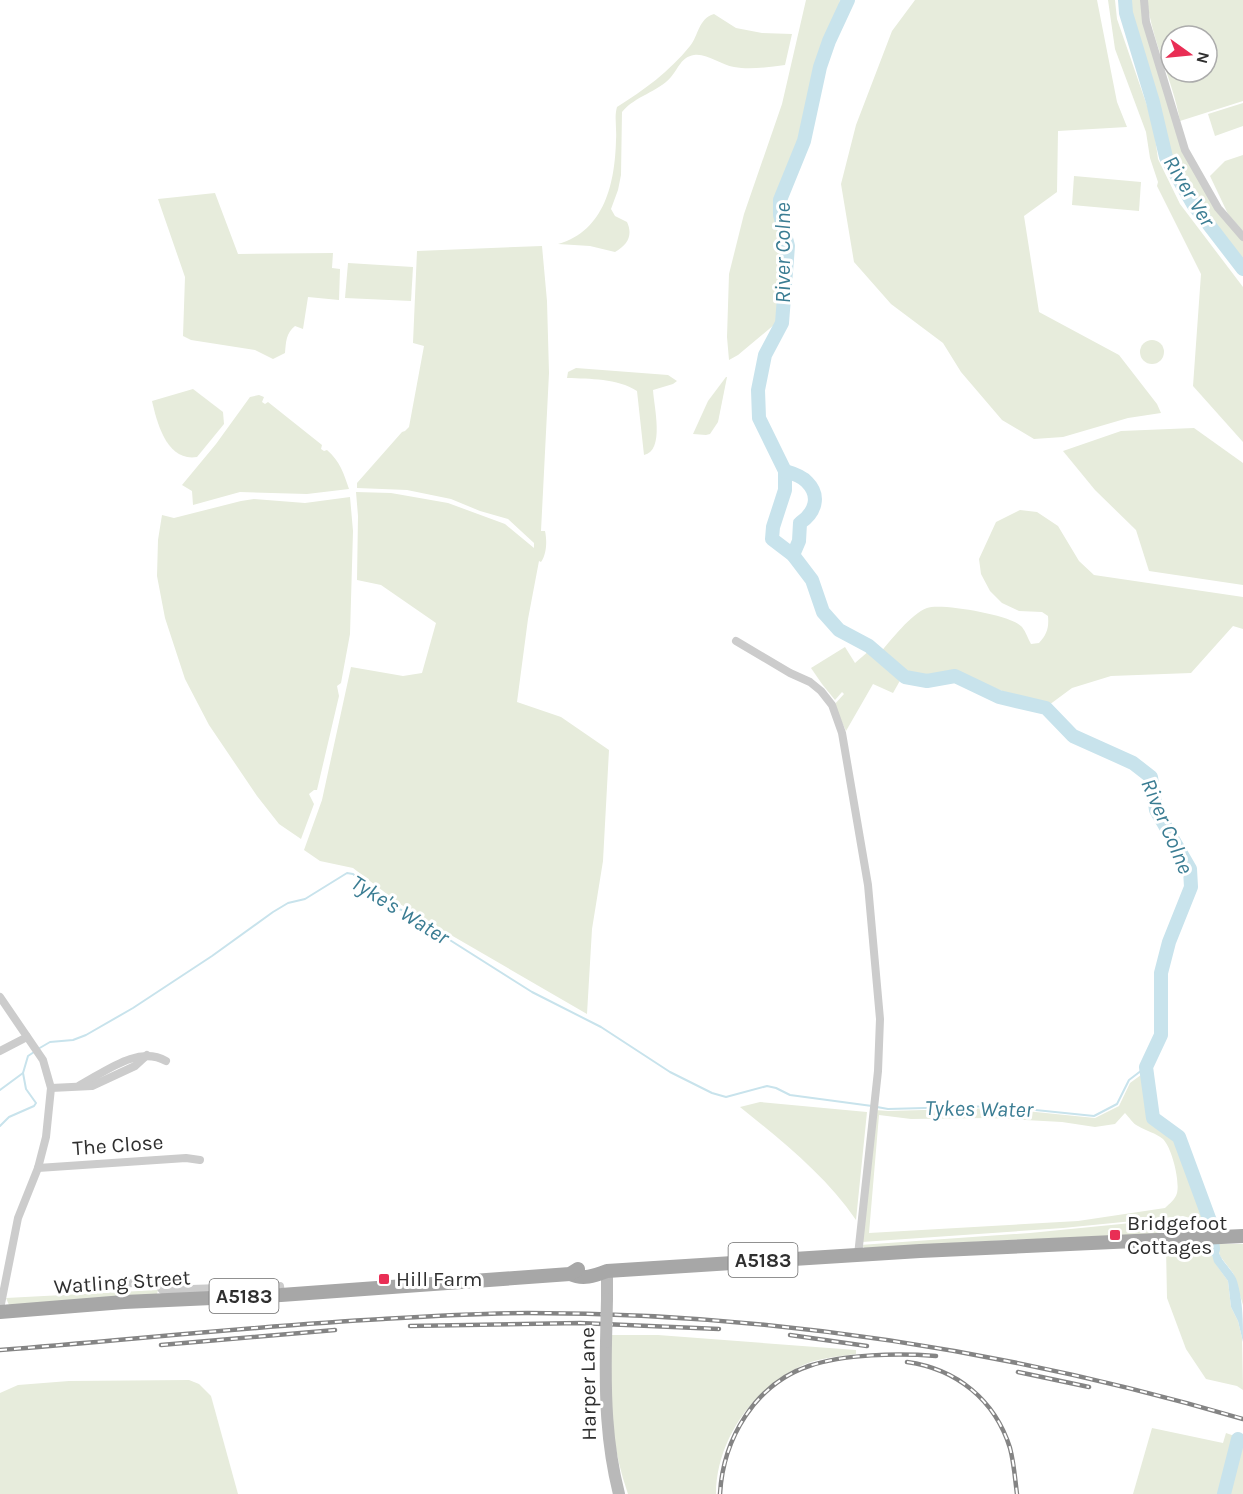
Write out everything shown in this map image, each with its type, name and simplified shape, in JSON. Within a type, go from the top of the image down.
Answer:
[{"type":"main road","name":"A5183","points":[[607,1271],[1071,1243],[1243,1236]]},
{"type":"main road","name":"Watling Street","points":[[0,1311],[162,1295],[281,1294],[570,1274],[576,1269],[607,1271]]},
{"type":"main road","name":"Harper Lane","points":[[607,1271],[607,1426],[609,1450],[619,1494]]},
{"type":"street","points":[[1144,0],[1146,22],[1185,150],[1218,208],[1243,237]]},
{"type":"street","points":[[736,641],[790,673],[810,682],[821,691],[832,705],[842,733],[868,885],[880,1019],[878,1071],[858,1255]]},
{"type":"street","points":[[0,997],[46,1067],[51,1088],[46,1137],[38,1168],[18,1218],[0,1311]]},
{"type":"street","points":[[0,1051],[27,1037]]},
{"type":"street","points":[[51,1088],[80,1086],[134,1057],[147,1055],[166,1061]]},
{"type":"street","name":"The Close","points":[[38,1168],[186,1158],[201,1160]]},
{"type":"street","points":[[63,1287],[153,1282],[159,1285],[162,1295]]},
{"type":"green space","points":[[806,0],[840,0],[835,22],[821,55],[800,141],[780,191],[779,221],[785,245],[781,319],[729,360],[727,337],[729,274],[744,214],[782,104]]},
{"type":"green space","points":[[915,0],[1097,0],[1117,102],[1127,127],[1058,131],[1057,192],[1024,216],[1039,312],[1119,355],[1157,404],[1161,413],[1128,418],[1063,437],[1034,439],[1002,420],[961,372],[943,343],[891,304],[854,262],[841,184],[856,125],[892,31]]},
{"type":"green space","points":[[1108,0],[1115,0],[1117,19],[1153,123],[1158,159],[1180,204],[1243,287],[1243,442],[1193,386],[1201,274],[1157,186],[1146,132],[1115,49]]},
{"type":"green space","points":[[1127,0],[1142,0],[1159,61],[1159,84],[1165,84],[1184,151],[1243,241],[1243,262],[1183,184],[1170,158],[1128,13]]},
{"type":"green space","points":[[1147,0],[1243,0],[1243,101],[1180,121],[1171,84],[1219,84],[1219,24],[1159,24],[1159,49]]},
{"type":"green space","points":[[714,14],[736,28],[762,33],[792,34],[785,65],[740,68],[699,55],[686,58],[666,82],[633,102],[622,112],[621,175],[611,209],[615,216],[627,222],[629,235],[626,243],[615,252],[590,246],[558,244],[574,238],[587,228],[604,203],[613,172],[617,107],[674,64],[693,42],[702,23]]},
{"type":"green space","points":[[1243,103],[1243,126],[1215,136],[1208,114]]},
{"type":"green space","points":[[1243,155],[1243,231],[1228,214],[1210,176],[1225,161]]},
{"type":"green space","points":[[1074,176],[1141,182],[1139,211],[1072,205]]},
{"type":"green space","points":[[215,193],[238,254],[333,253],[332,268],[340,269],[339,300],[308,297],[303,329],[295,326],[292,329],[287,338],[285,353],[273,359],[255,350],[191,340],[183,336],[185,277],[158,199]]},
{"type":"green space","points":[[542,246],[547,301],[549,373],[541,531],[545,531],[546,547],[543,559],[539,561],[528,619],[517,702],[561,717],[609,750],[603,861],[592,929],[587,1014],[400,904],[353,868],[320,861],[304,850],[322,800],[351,667],[403,676],[422,673],[436,623],[381,585],[357,580],[356,492],[391,493],[448,503],[505,524],[534,548],[534,543],[508,519],[451,499],[407,490],[357,488],[357,483],[409,427],[424,346],[413,343],[417,251]]},
{"type":"green space","points":[[348,263],[413,267],[411,301],[345,298]]},
{"type":"green space","points":[[1152,340],[1157,341],[1163,347],[1163,357],[1157,363],[1152,364],[1147,363],[1141,357],[1140,352],[1141,347],[1147,341]]},
{"type":"green space","points":[[576,368],[668,375],[677,381],[653,390],[657,427],[654,446],[650,452],[644,455],[637,391],[612,381],[567,378],[568,372]]},
{"type":"green space","points":[[726,377],[718,422],[710,434],[693,434],[708,401]]},
{"type":"green space","points":[[193,389],[223,412],[224,424],[197,457],[187,457],[178,453],[165,439],[152,401]]},
{"type":"green space","points":[[259,395],[264,397],[262,402],[265,404],[268,402],[322,445],[321,449],[331,454],[341,468],[349,489],[307,494],[240,492],[193,505],[192,491],[182,485],[216,444],[250,397]]},
{"type":"green space","points":[[1194,428],[1243,463],[1243,585],[1149,571],[1136,530],[1095,490],[1063,451],[1121,431]]},
{"type":"green space","points":[[350,497],[353,531],[350,634],[341,683],[337,686],[339,696],[317,790],[309,794],[314,804],[301,839],[279,824],[257,796],[209,725],[185,679],[165,618],[157,576],[158,540],[162,515],[174,518],[254,499],[305,503]]},
{"type":"green space","points":[[1020,510],[1037,512],[1058,526],[1079,561],[1094,575],[1243,597],[1243,629],[1233,626],[1191,673],[1111,676],[1072,688],[1049,705],[1020,698],[957,673],[930,678],[905,675],[880,653],[908,621],[927,608],[946,607],[1005,618],[1022,627],[1031,644],[1039,643],[1044,637],[1048,627],[1048,616],[1042,612],[1019,611],[1002,603],[990,591],[981,574],[979,559],[996,522]]},
{"type":"green space","points":[[845,647],[855,663],[870,650],[902,677],[893,693],[873,684],[846,731],[834,705],[844,694],[842,692],[835,700],[811,668]]},
{"type":"green space","points":[[1145,1072],[1152,1120],[1179,1139],[1207,1223],[1183,1216],[1063,1228],[862,1242],[875,1110],[996,1108],[1095,1118],[1119,1106],[1130,1083]],"holes":[[[1125,1113],[1136,1125],[1163,1139],[1172,1157],[1178,1188],[1175,1198],[1165,1208],[1078,1221],[869,1233],[879,1115],[911,1119],[989,1118],[1062,1122],[1095,1127],[1115,1124]]]},
{"type":"green space","points":[[760,1102],[867,1112],[856,1220],[817,1174],[740,1107]]},
{"type":"green space","points":[[1182,1218],[1202,1226],[1204,1233],[865,1248],[860,1245],[1030,1233]]},
{"type":"green space","points":[[1209,1244],[1218,1267],[1228,1281],[1231,1307],[1238,1321],[1242,1338],[1243,1390],[1237,1386],[1206,1379],[1186,1349],[1167,1298],[1166,1247]]},
{"type":"green space","points":[[1217,1244],[1243,1244],[1243,1305],[1233,1273],[1220,1256]]},
{"type":"green space","points":[[158,1290],[157,1294],[9,1305],[6,1298]]},
{"type":"green space","points":[[611,1335],[658,1335],[856,1350],[856,1354],[826,1358],[804,1365],[780,1378],[751,1404],[739,1420],[722,1456],[716,1494],[628,1494],[614,1435],[610,1376]]},
{"type":"green space","points":[[189,1380],[199,1384],[211,1396],[238,1494],[0,1494],[0,1393],[18,1385],[69,1381]]},
{"type":"green space","points":[[1152,1428],[1223,1443],[1226,1433],[1243,1439],[1243,1494],[1133,1494]]},
{"type":"water","points":[[1209,1244],[1217,1244],[1222,1259],[1237,1281],[1242,1304],[1243,1342],[1238,1321],[1231,1307],[1228,1281],[1214,1262]]},
{"type":"waterway","name":"River Colne","points":[[848,0],[820,67],[804,141],[780,200],[780,215],[788,246],[782,323],[765,355],[758,390],[759,418],[785,471],[785,490],[773,527],[772,539],[793,555],[812,580],[823,612],[839,630],[869,646],[905,677],[927,681],[955,676],[999,697],[1046,708],[1073,736],[1133,763],[1151,777],[1156,810],[1190,869],[1191,887],[1169,942],[1161,973],[1161,1035],[1146,1067],[1153,1118],[1179,1137],[1210,1221],[1213,1249]]},
{"type":"waterway","name":"River Ver","points":[[1125,0],[1126,13],[1153,102],[1166,157],[1193,204],[1243,269]]},
{"type":"waterway","name":"River Colne","points":[[785,471],[805,480],[811,487],[815,498],[812,509],[800,523],[799,541],[793,555]]},
{"type":"waterway","name":"Tyke's Water","points":[[38,1049],[50,1042],[73,1040],[86,1035],[133,1008],[273,912],[288,903],[305,899],[347,873],[353,874],[394,907],[404,911],[532,992],[601,1027],[670,1072],[712,1093],[726,1097],[767,1086],[790,1095],[872,1106]]},
{"type":"waterway","name":"Tyke's Water","points":[[0,1090],[23,1073],[28,1056],[34,1052]]},
{"type":"waterway","name":"Tykes Water","points":[[877,1107],[888,1109],[997,1106],[1094,1116],[1117,1104],[1129,1080],[1146,1067]]},
{"type":"waterway","points":[[0,1126],[9,1117],[36,1103],[26,1089],[23,1073]]},
{"type":"waterway","name":"River Colne","points":[[1224,1494],[1238,1439]]},
{"type":"railway","points":[[0,1350],[287,1325],[420,1317],[510,1313],[619,1315],[709,1320],[889,1340],[1067,1374],[1243,1419]]},
{"type":"railway","points":[[410,1326],[580,1323],[719,1329]]},
{"type":"railway","points":[[161,1345],[335,1330]]},
{"type":"railway","points":[[790,1335],[867,1346]]},
{"type":"railway","points":[[720,1494],[722,1473],[728,1453],[745,1416],[758,1400],[790,1374],[809,1366],[838,1359],[888,1355],[936,1356]]},
{"type":"railway","points":[[907,1362],[925,1366],[958,1380],[972,1390],[995,1415],[1010,1448],[1017,1494]]},
{"type":"railway","points":[[1018,1372],[1089,1387]]},
{"type":"place","name":"Bridgefoot Cottages","points":[[1115,1235]]},
{"type":"place","name":"Hill Farm","points":[[384,1279]]}]
